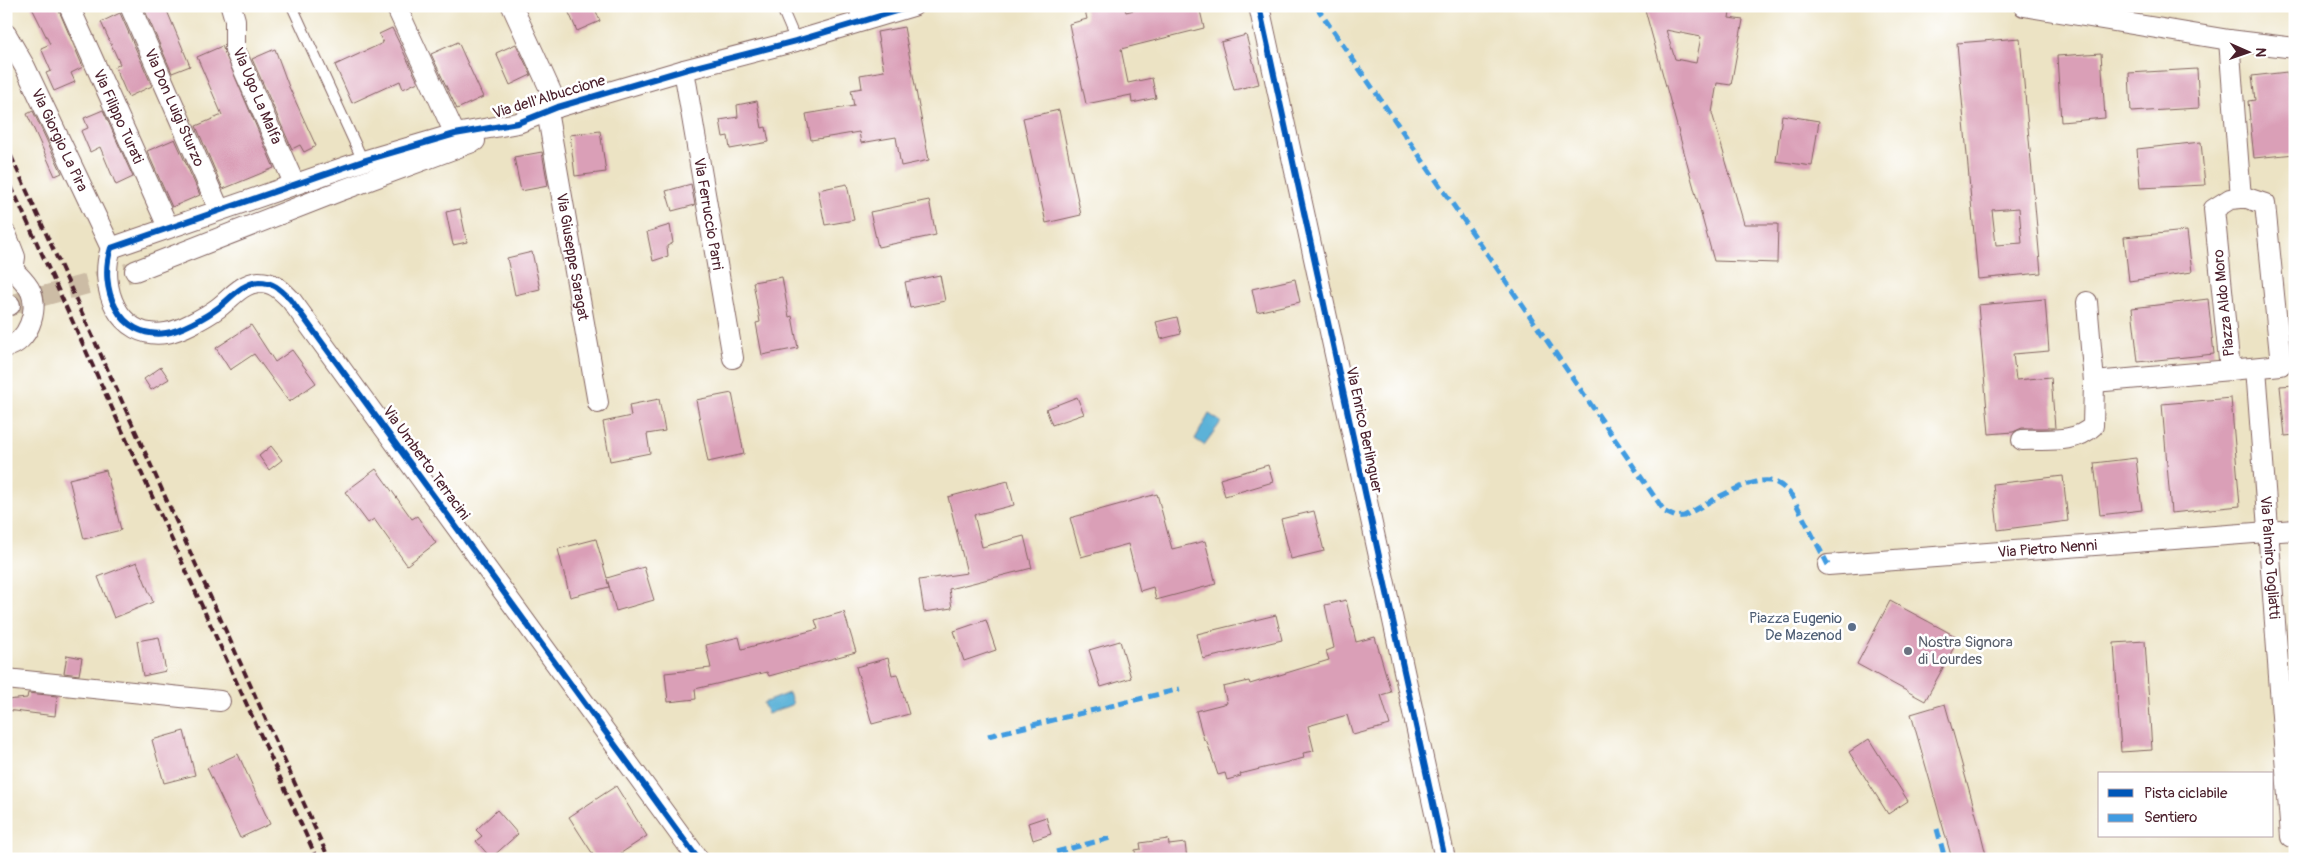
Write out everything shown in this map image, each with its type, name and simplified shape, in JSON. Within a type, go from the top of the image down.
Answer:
[{"type":"street","name":"Via Filippo Turati","points":[[69,6],[168,227]]},
{"type":"street","name":"Via Don Luigi Sturzo","points":[[130,6],[219,209]]},
{"type":"street","name":"Via Ugo La Malfa","points":[[231,6],[235,20],[235,50],[294,183]]},
{"type":"street","points":[[396,6],[455,134]]},
{"type":"street","name":"Via Giuseppe Saragat","points":[[512,6],[552,109],[598,403]]},
{"type":"street","name":"Via dell'Albuccione","points":[[111,248],[294,183],[363,161],[455,134],[518,123],[552,109],[684,70],[796,41],[857,14],[913,6]]},
{"type":"street","name":"Via Enrico Berlinguer","points":[[1259,6],[1445,859]]},
{"type":"street","points":[[2024,6],[2228,40],[2295,48]]},
{"type":"street","name":"Via Giorgio La Pira","points":[[6,34],[25,67],[111,248]]},
{"type":"street","points":[[2228,40],[2241,198]]},
{"type":"street","name":"Via Ferruccio Parri","points":[[684,70],[733,358]]},
{"type":"street","points":[[135,272],[518,123]]},
{"type":"street","name":"Piazza Aldo Moro","points":[[2247,198],[2265,204],[2281,365],[2256,368],[2230,365],[2214,209],[2230,199],[2247,198]]},
{"type":"street","points":[[6,234],[15,257],[10,270],[24,281],[31,293],[34,313],[25,334],[10,347],[6,347]]},
{"type":"street","name":"Via Umberto Terracini","points":[[111,248],[106,261],[108,294],[117,312],[139,332],[166,333],[190,324],[216,310],[241,288],[258,282],[276,285],[291,300],[698,859]]},
{"type":"street","points":[[2022,440],[2075,438],[2093,426],[2094,377],[2087,302]]},
{"type":"street","points":[[2094,377],[2230,365]]},
{"type":"street","name":"Via Palmiro Togliatti","points":[[2256,368],[2292,837]]},
{"type":"street","name":"Via Pietro Nenni","points":[[1828,565],[2295,530]]},
{"type":"street","points":[[6,678],[220,700]]},
{"type":"lane","points":[[292,6],[363,161]]},
{"type":"lane","points":[[781,6],[796,41]]},
{"type":"water","points":[[1209,414],[1221,422],[1204,445],[1195,439]]},
{"type":"water","points":[[789,693],[793,704],[768,714],[763,703]]},
{"type":"building","points":[[31,6],[57,6],[83,67],[71,73],[75,82],[54,91],[46,73],[51,71],[41,48],[50,44]]},
{"type":"building","points":[[143,6],[165,6],[190,66],[172,73]]},
{"type":"building","points":[[566,6],[594,6],[600,21],[577,31]]},
{"type":"building","points":[[1084,6],[1124,6],[1126,12],[1149,6],[1199,6],[1204,28],[1121,49],[1128,83],[1152,78],[1156,98],[1132,103],[1131,95],[1086,104],[1069,24],[1087,19]]},
{"type":"building","points":[[1644,6],[1731,6],[1729,18],[1743,20],[1731,85],[1717,83],[1712,113],[1744,224],[1778,224],[1777,263],[1714,261]],"holes":[[[1666,30],[1701,37],[1696,63],[1675,59]]]},
{"type":"building","points":[[120,13],[152,86],[128,97],[115,67],[120,64],[101,22]]},
{"type":"building","points":[[904,27],[929,160],[901,166],[896,137],[861,143],[859,132],[811,140],[806,114],[854,106],[851,90],[862,88],[860,75],[884,71],[877,32]]},
{"type":"building","points":[[392,28],[418,82],[403,89],[400,81],[352,103],[335,65],[383,43],[379,34]]},
{"type":"building","points":[[1246,35],[1259,84],[1234,90],[1221,42]]},
{"type":"building","points":[[2020,38],[2041,273],[1978,279],[1957,43]],"holes":[[[2019,208],[2022,243],[1996,245],[1992,210]]]},
{"type":"building","points":[[458,42],[483,97],[457,109],[431,54]]},
{"type":"building","points":[[516,44],[531,75],[510,85],[496,53]]},
{"type":"building","points":[[222,46],[274,168],[223,189],[196,126],[222,115],[197,57]]},
{"type":"building","points":[[275,49],[289,87],[316,146],[304,152],[300,145],[292,149],[252,59]]},
{"type":"building","points":[[2101,53],[2105,118],[2061,122],[2057,56]]},
{"type":"building","points":[[2197,69],[2199,108],[2131,112],[2129,73]]},
{"type":"building","points":[[2287,72],[2295,154],[2254,158],[2248,101],[2255,100],[2252,76]]},
{"type":"building","points":[[757,101],[762,128],[766,127],[769,142],[730,149],[728,136],[723,137],[720,120],[738,117],[737,105]]},
{"type":"building","points":[[103,110],[133,177],[116,185],[100,147],[90,152],[81,131],[88,128],[84,118]]},
{"type":"building","points":[[1059,110],[1081,215],[1046,223],[1023,118]]},
{"type":"building","points":[[33,111],[62,173],[55,176],[27,114]]},
{"type":"building","points":[[1782,115],[1819,121],[1812,166],[1776,161]]},
{"type":"building","points":[[600,131],[606,172],[575,176],[570,135]]},
{"type":"building","points":[[175,139],[200,195],[172,207],[147,151]]},
{"type":"building","points":[[2201,142],[2205,185],[2140,188],[2137,149]]},
{"type":"building","points":[[542,152],[548,186],[521,191],[514,157]]},
{"type":"building","points":[[691,184],[695,205],[672,211],[666,191]]},
{"type":"building","points":[[847,184],[854,220],[825,225],[818,190]]},
{"type":"building","points":[[929,200],[936,235],[878,247],[870,212]]},
{"type":"building","points":[[460,209],[467,242],[453,245],[446,212]]},
{"type":"building","points":[[670,225],[673,243],[667,246],[668,256],[653,261],[647,232]]},
{"type":"building","points":[[2187,231],[2192,272],[2129,281],[2124,237]]},
{"type":"building","points":[[532,252],[540,289],[515,295],[507,258]]},
{"type":"building","points":[[940,275],[945,301],[910,308],[905,282]]},
{"type":"building","points":[[782,277],[789,317],[792,316],[798,348],[762,355],[756,323],[760,322],[753,282]]},
{"type":"building","points":[[1295,279],[1300,302],[1257,312],[1252,289]]},
{"type":"building","points":[[2045,299],[2049,351],[2013,354],[2016,380],[2051,377],[2055,428],[2022,428],[2013,432],[1989,434],[1978,305]]},
{"type":"building","points":[[2208,299],[2214,354],[2138,362],[2132,308]]},
{"type":"building","points":[[1177,317],[1181,334],[1161,339],[1156,322]]},
{"type":"building","points":[[251,325],[275,362],[292,350],[316,383],[289,402],[254,354],[230,370],[216,348]]},
{"type":"building","points":[[161,367],[169,379],[151,390],[144,379]]},
{"type":"building","points":[[2295,385],[2295,435],[2285,436],[2280,386]]},
{"type":"building","points":[[732,393],[744,454],[708,462],[696,400]]},
{"type":"building","points":[[1077,397],[1084,414],[1052,425],[1046,409]]},
{"type":"building","points":[[2231,398],[2240,506],[2171,513],[2162,404]]},
{"type":"building","points":[[659,399],[665,431],[647,434],[650,453],[610,461],[603,422],[631,416],[629,405]]},
{"type":"building","points":[[271,446],[282,460],[269,470],[259,456]]},
{"type":"building","points":[[2136,458],[2142,510],[2100,515],[2094,463]]},
{"type":"building","points":[[1268,465],[1273,482],[1225,496],[1220,479]]},
{"type":"building","points":[[376,469],[412,519],[417,516],[436,543],[407,565],[374,519],[368,523],[345,492]]},
{"type":"building","points":[[106,470],[121,530],[84,539],[69,479]]},
{"type":"building","points":[[2063,476],[2068,521],[1998,530],[1993,484]]},
{"type":"building","points":[[1008,481],[1014,505],[974,515],[982,547],[1024,536],[1032,568],[949,589],[952,608],[924,612],[919,580],[967,573],[948,497]]},
{"type":"building","points":[[1157,494],[1172,549],[1205,541],[1216,584],[1156,600],[1153,587],[1140,591],[1128,544],[1081,557],[1070,518]]},
{"type":"building","points":[[1314,511],[1324,551],[1291,559],[1281,519]]},
{"type":"building","points":[[596,539],[607,578],[644,567],[654,600],[616,611],[607,579],[609,587],[570,597],[558,549]]},
{"type":"building","points":[[137,562],[153,602],[114,618],[98,577]]},
{"type":"building","points":[[1346,600],[1356,642],[1375,637],[1391,692],[1381,695],[1390,725],[1353,735],[1347,715],[1308,726],[1314,751],[1303,753],[1304,758],[1240,774],[1241,776],[1227,780],[1225,773],[1218,775],[1206,739],[1204,740],[1196,711],[1227,703],[1223,687],[1249,681],[1250,684],[1329,660],[1326,651],[1334,648],[1325,605]]},
{"type":"building","name":"Nostra Signora di Lourdes","points":[[1890,601],[1959,638],[1925,701],[1857,664]]},
{"type":"building","points":[[844,612],[856,652],[769,676],[767,672],[695,689],[696,699],[668,702],[665,673],[711,668],[706,645],[739,637],[742,649],[818,629],[815,620]]},
{"type":"building","points":[[1276,615],[1282,640],[1203,659],[1197,634]]},
{"type":"building","points":[[986,620],[996,650],[964,661],[954,631]]},
{"type":"building","points":[[159,637],[166,671],[143,676],[137,641]]},
{"type":"building","points":[[1120,641],[1131,678],[1101,687],[1089,650]]},
{"type":"building","points":[[2145,641],[2152,750],[2121,752],[2114,643]]},
{"type":"building","points":[[67,655],[82,658],[79,675],[64,673]]},
{"type":"building","points":[[888,658],[892,675],[897,674],[909,714],[872,724],[856,667]]},
{"type":"building","points":[[28,693],[57,696],[55,716],[6,710],[6,700],[27,698]]},
{"type":"building","points":[[1945,704],[1987,859],[1952,859],[1911,714]]},
{"type":"building","points":[[184,731],[195,775],[164,783],[152,740]]},
{"type":"building","points":[[1869,739],[1908,801],[1888,814],[1849,752]]},
{"type":"building","points":[[238,754],[270,824],[240,838],[207,768]]},
{"type":"building","points":[[616,786],[647,836],[612,859],[596,859],[569,817]]},
{"type":"building","points":[[497,810],[518,834],[491,858],[476,841],[482,836],[476,830]]},
{"type":"building","points":[[1046,817],[1051,834],[1033,840],[1028,823]]},
{"type":"building","points":[[1168,839],[1169,845],[1185,843],[1187,859],[1136,859],[1135,850],[1141,849],[1140,843]]},
{"type":"tunnel","points":[[10,305],[135,271]]},
{"type":"railway","points":[[6,145],[329,859]]},
{"type":"railway","points":[[6,175],[317,859]]},
{"type":"marked path","points":[[1316,6],[1665,512],[1676,517],[1684,516],[1738,488],[1761,481],[1770,481],[1782,486],[1792,496],[1828,565]]},
{"type":"marked path","points":[[988,736],[1180,689]]},
{"type":"marked path","points":[[1937,829],[1945,859]]},
{"type":"marked path","points":[[1056,852],[1114,837]]},
{"type":"cycle path","points":[[698,859],[291,300],[273,285],[264,282],[253,283],[242,288],[218,308],[193,323],[172,332],[149,333],[135,328],[124,319],[116,308],[110,294],[107,279],[111,248],[363,161],[455,134],[518,123],[558,107],[684,70],[796,41],[913,6]]},
{"type":"cycle path","points":[[1259,6],[1445,859]]},
{"type":"place","name":"Piazza Eugenio De Mazenod","points":[[1852,627]]},
{"type":"place","name":"Nostra Signora di Lourdes","points":[[1908,651]]}]
